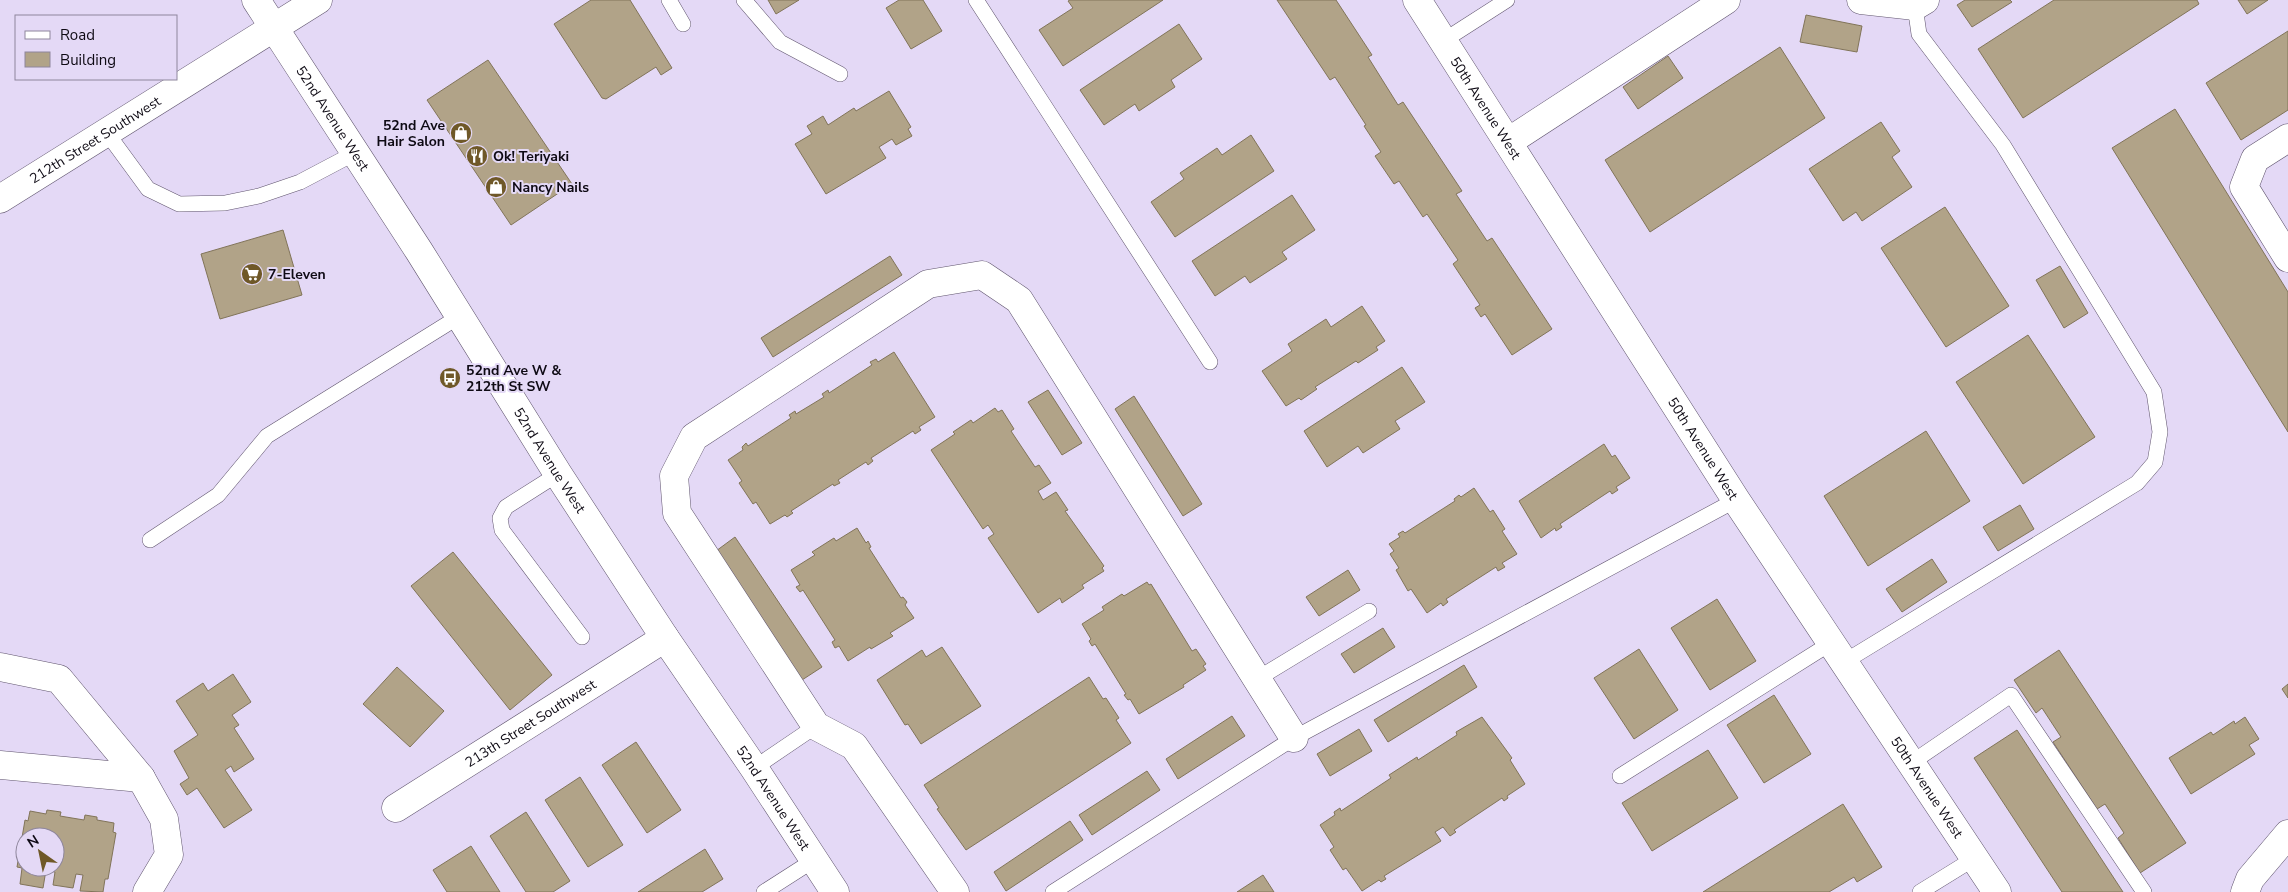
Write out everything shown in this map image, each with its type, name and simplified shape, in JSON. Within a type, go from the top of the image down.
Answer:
[{"type":"street","name":"52nd Avenue West","points":[[256,0],[460,316],[558,474],[835,892]]},
{"type":"street","name":"212th Street Southwest","points":[[0,199],[318,0]]},
{"type":"street","name":"50th Avenue West","points":[[1417,0],[1736,500],[1997,892]]},
{"type":"street","points":[[1508,142],[1726,0]]},
{"type":"street","points":[[1861,0],[1920,3]]},
{"type":"street","points":[[2288,138],[2255,159],[2244,187],[2288,258]]},
{"type":"street","points":[[955,892],[854,746],[816,726],[677,513],[674,476],[694,437],[928,284],[982,275],[1019,300],[1294,738]]},
{"type":"street","name":"213th Street Southwest","points":[[396,808],[665,638]]},
{"type":"street","points":[[0,667],[59,679],[141,778],[164,818],[169,855],[147,892]]},
{"type":"street","points":[[0,765],[141,778]]},
{"type":"street","points":[[2245,892],[2250,879],[2288,834]]},
{"type":"lane","points":[[669,0],[683,24]]},
{"type":"lane","points":[[744,0],[780,42],[840,74]]},
{"type":"lane","points":[[976,0],[1210,362]]},
{"type":"lane","points":[[1443,41],[1508,0]]},
{"type":"lane","points":[[1620,776],[2137,483],[2155,462],[2160,432],[2154,392],[2003,145],[1920,34],[1920,3]]},
{"type":"lane","points":[[107,132],[148,189],[180,204],[225,203],[259,196],[300,182],[355,153]]},
{"type":"lane","points":[[150,540],[218,495],[267,436],[460,316]]},
{"type":"lane","points":[[558,474],[506,507],[500,518],[502,530],[582,637]]},
{"type":"lane","points":[[1053,892],[1294,738],[1736,500]]},
{"type":"lane","points":[[1257,679],[1369,611]]},
{"type":"lane","points":[[1911,763],[2012,696],[2144,892]]},
{"type":"lane","points":[[754,768],[816,726]]},
{"type":"lane","points":[[1920,892],[1975,858]]},
{"type":"lane","points":[[764,892],[814,860]]},
{"type":"building","points":[[591,0],[630,0],[672,68],[661,75],[656,67],[606,99],[602,98],[554,24]]},
{"type":"building","points":[[768,0],[799,0],[776,14]]},
{"type":"building","points":[[899,0],[923,0],[942,31],[911,49],[886,8]]},
{"type":"building","points":[[1163,0],[1063,66],[1039,30],[1073,8],[1068,1]]},
{"type":"building","points":[[1277,0],[1336,0],[1372,55],[1368,57],[1398,105],[1403,102],[1462,191],[1456,194],[1487,241],[1492,238],[1552,329],[1512,355],[1485,314],[1481,317],[1475,308],[1480,305],[1453,264],[1458,260],[1427,214],[1423,217],[1399,181],[1394,184],[1375,156],[1381,152],[1364,126],[1366,125],[1335,77],[1330,80]]},
{"type":"building","points":[[1965,0],[2010,0],[2012,2],[1972,27],[1957,5]]},
{"type":"building","points":[[2054,0],[2197,0],[2199,4],[2023,118],[1978,49]]},
{"type":"building","points":[[2238,0],[2268,0],[2247,14]]},
{"type":"building","points":[[1806,15],[1862,26],[1857,52],[1800,42]]},
{"type":"building","points":[[1179,24],[1202,59],[1171,80],[1175,87],[1139,111],[1135,104],[1104,125],[1080,90]]},
{"type":"building","points":[[2288,31],[2288,110],[2241,140],[2206,83]]},
{"type":"building","points":[[1780,47],[1825,118],[1650,232],[1605,160]]},
{"type":"building","points":[[1668,56],[1683,78],[1638,109],[1623,87]]},
{"type":"building","points":[[488,60],[572,184],[511,225],[427,100]]},
{"type":"building","points":[[889,91],[911,127],[908,129],[912,136],[896,145],[892,139],[879,147],[886,158],[826,194],[795,144],[812,134],[807,126],[823,116],[828,125],[854,108],[856,111]]},
{"type":"building","points":[[2175,109],[2288,292],[2288,432],[2112,148]]},
{"type":"building","points":[[1881,122],[1900,151],[1892,157],[1912,187],[1862,221],[1856,212],[1843,221],[1809,169]]},
{"type":"building","points":[[1251,135],[1274,171],[1175,237],[1151,202],[1184,179],[1180,173],[1217,148],[1222,155]]},
{"type":"building","points":[[1292,195],[1315,230],[1282,252],[1287,259],[1250,283],[1245,276],[1215,296],[1192,261]]},
{"type":"building","points":[[1945,207],[2009,306],[1946,347],[1881,248]]},
{"type":"building","name":"7-Eleven","points":[[283,230],[302,295],[220,319],[201,254]]},
{"type":"building","points":[[890,256],[902,275],[773,357],[761,338]]},
{"type":"building","points":[[2060,266],[2088,313],[2064,328],[2036,280]]},
{"type":"building","points":[[1362,306],[1385,341],[1376,347],[1378,350],[1358,363],[1356,361],[1315,387],[1317,389],[1301,400],[1299,398],[1286,406],[1262,371],[1292,351],[1288,344],[1326,319],[1331,327]]},
{"type":"building","points":[[2028,335],[2095,437],[2023,484],[1956,382]]},
{"type":"building","points":[[894,352],[935,417],[919,427],[921,430],[915,434],[913,431],[871,458],[873,461],[868,465],[866,462],[838,480],[840,483],[834,486],[833,484],[791,511],[793,513],[787,517],[785,515],[770,524],[756,502],[753,504],[739,483],[742,481],[728,460],[743,450],[742,447],[746,443],[748,446],[791,418],[789,415],[795,411],[796,414],[824,397],[822,394],[828,390],[829,393],[872,365],[870,362],[876,359],[878,362]]},
{"type":"building","points":[[1402,367],[1425,402],[1395,421],[1400,429],[1363,453],[1358,446],[1327,467],[1304,431]]},
{"type":"building","points":[[1048,390],[1082,443],[1062,455],[1028,402]]},
{"type":"building","points":[[1134,396],[1202,504],[1183,516],[1115,409]]},
{"type":"building","points":[[995,408],[998,412],[1002,410],[1014,429],[1011,431],[1035,467],[1039,465],[1051,483],[1038,491],[1043,500],[1056,492],[1068,510],[1065,511],[1104,566],[1102,568],[1104,571],[1082,585],[1084,588],[1062,603],[1060,598],[1038,613],[988,538],[994,534],[988,525],[983,529],[931,450],[955,434],[953,432],[971,420],[973,423]]},
{"type":"building","points":[[1926,431],[1970,501],[1868,566],[1824,496]]},
{"type":"building","points":[[1604,444],[1612,457],[1615,455],[1630,478],[1616,487],[1618,490],[1612,494],[1610,491],[1560,524],[1562,527],[1556,531],[1555,528],[1541,538],[1519,501]]},
{"type":"building","points":[[1474,488],[1490,512],[1493,510],[1505,529],[1502,531],[1517,554],[1502,563],[1505,567],[1498,571],[1496,567],[1446,599],[1448,602],[1443,606],[1441,603],[1427,613],[1411,589],[1408,591],[1396,570],[1399,568],[1390,554],[1394,551],[1389,544],[1400,537],[1398,534],[1403,531],[1405,533],[1455,501],[1454,499],[1459,495],[1461,497]]},
{"type":"building","points":[[2020,505],[2034,529],[1998,551],[1983,527]]},
{"type":"building","points":[[857,528],[866,543],[868,541],[871,547],[869,548],[901,598],[903,597],[907,602],[905,605],[914,618],[890,633],[893,636],[871,649],[870,647],[848,661],[839,646],[835,648],[832,642],[835,640],[803,590],[800,592],[796,587],[800,585],[791,570],[815,555],[812,552],[834,538],[836,541]]},
{"type":"building","points":[[735,537],[822,667],[802,680],[716,551]]},
{"type":"building","points":[[453,552],[552,675],[510,710],[411,586]]},
{"type":"building","points":[[1932,559],[1947,582],[1902,612],[1886,589]]},
{"type":"building","points":[[1348,570],[1360,590],[1319,616],[1306,597]]},
{"type":"building","points":[[1147,582],[1149,585],[1151,584],[1192,651],[1196,649],[1206,664],[1203,666],[1206,670],[1183,685],[1184,687],[1139,714],[1130,699],[1128,700],[1124,695],[1126,694],[1095,644],[1092,646],[1089,641],[1091,639],[1082,624],[1104,610],[1102,607],[1122,594],[1124,596]]},
{"type":"building","points":[[1717,599],[1756,661],[1710,690],[1671,628]]},
{"type":"building","points":[[1383,628],[1395,647],[1354,673],[1341,654]]},
{"type":"building","points":[[942,647],[981,706],[921,744],[908,724],[905,725],[877,680],[922,650],[926,657]]},
{"type":"building","points":[[1639,649],[1678,710],[1634,739],[1594,678]]},
{"type":"building","points":[[2059,650],[2186,843],[2140,873],[2118,838],[2124,833],[2105,804],[2097,809],[2053,742],[2061,737],[2042,708],[2036,713],[2014,680]]},
{"type":"building","points":[[1464,665],[1477,687],[1388,742],[1374,720]]},
{"type":"building","points":[[397,667],[444,711],[410,747],[363,704]]},
{"type":"building","points":[[233,674],[251,702],[232,715],[239,725],[234,728],[254,759],[234,772],[231,766],[225,770],[252,810],[224,828],[197,788],[187,795],[180,784],[189,778],[174,751],[198,735],[176,701],[203,683],[208,691]]},
{"type":"building","points":[[1089,677],[1103,699],[1106,698],[1119,718],[1116,720],[1131,743],[966,850],[937,809],[939,808],[924,785]]},
{"type":"building","points":[[2288,684],[2288,698],[2282,689]]},
{"type":"building","points":[[1774,695],[1811,754],[1764,783],[1727,725]]},
{"type":"building","points":[[1232,716],[1245,736],[1178,779],[1166,759]]},
{"type":"building","points":[[1482,717],[1512,758],[1510,760],[1525,784],[1507,796],[1508,798],[1504,801],[1502,798],[1454,830],[1456,832],[1450,836],[1443,827],[1435,832],[1441,841],[1384,876],[1386,879],[1381,882],[1379,880],[1362,891],[1346,868],[1343,870],[1330,850],[1334,847],[1320,825],[1335,815],[1334,812],[1340,808],[1341,811],[1391,778],[1389,775],[1417,757],[1418,760],[1457,735],[1456,732]]},
{"type":"building","points":[[2245,717],[2259,739],[2249,745],[2255,754],[2191,794],[2169,758],[2211,732],[2213,735],[2234,721],[2235,724]]},
{"type":"building","points":[[1359,729],[1372,751],[1330,776],[1317,754]]},
{"type":"building","points":[[2017,730],[2123,892],[2062,892],[1974,758]]},
{"type":"building","points":[[636,742],[681,810],[647,833],[602,765]]},
{"type":"building","points":[[1708,750],[1738,798],[1652,851],[1622,803]]},
{"type":"building","points":[[1147,771],[1160,790],[1092,835],[1079,815]]},
{"type":"building","points":[[580,777],[623,845],[588,867],[545,800]]},
{"type":"building","points":[[1843,804],[1882,867],[1857,882],[1854,877],[1829,892],[1703,892]]},
{"type":"building","points":[[47,810],[61,812],[60,816],[84,820],[85,815],[97,817],[97,820],[114,823],[113,832],[116,833],[108,879],[105,879],[103,892],[80,891],[83,875],[76,874],[73,888],[53,885],[54,877],[65,877],[65,827],[24,827],[25,820],[28,821],[30,811],[46,814]]},
{"type":"building","points":[[526,812],[570,881],[553,892],[526,892],[490,836]]},
{"type":"building","points":[[1070,821],[1083,840],[1006,891],[994,872]]},
{"type":"building","points":[[471,846],[500,892],[447,892],[433,870]]},
{"type":"building","points":[[705,849],[723,879],[702,892],[638,892]]},
{"type":"building","points":[[1263,875],[1274,892],[1237,892]]},
{"type":"building","points":[[21,877],[45,877],[43,888],[20,884]]},
{"type":"place","name":"52nd Ave Hair Salon","points":[[461,133]]},
{"type":"place","name":"Ok! Teriyaki","points":[[477,156]]},
{"type":"place","name":"Nancy Nails","points":[[496,187]]},
{"type":"place","name":"7-Eleven","points":[[252,274]]},
{"type":"place","name":"52nd Ave W & 212th St SW","points":[[450,378]]}]
